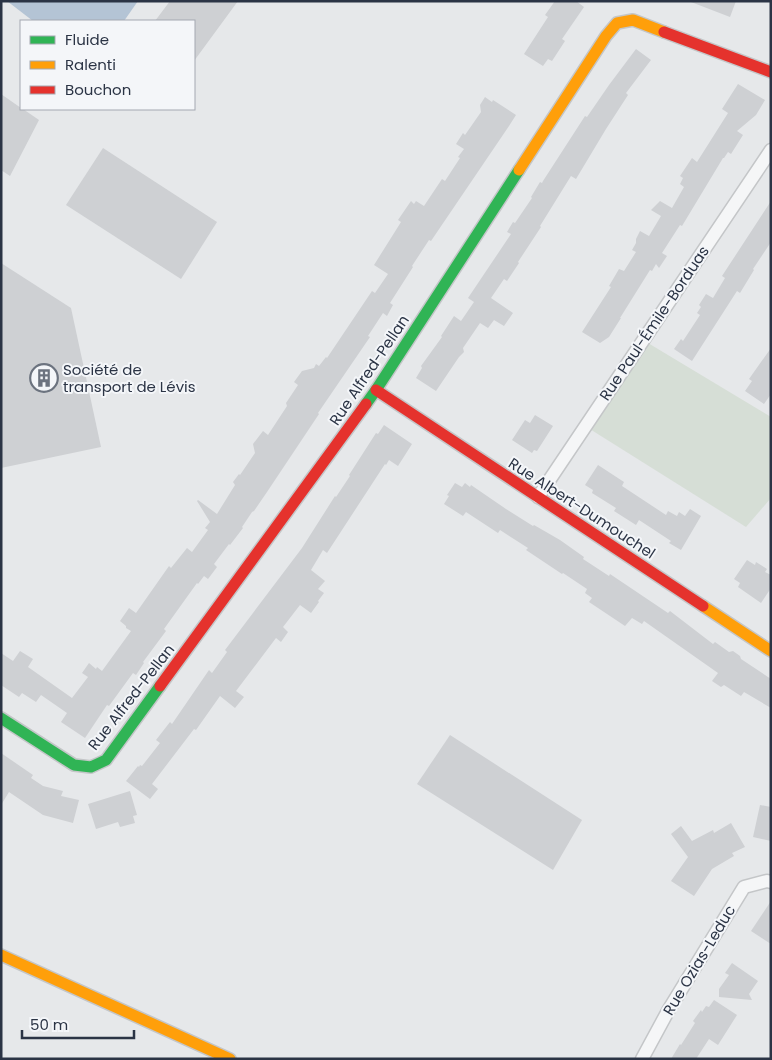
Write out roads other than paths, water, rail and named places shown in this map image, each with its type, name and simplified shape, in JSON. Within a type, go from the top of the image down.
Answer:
[{"type":"street","name":"Rue Alfred-Pellan","points":[[1,718],[74,764],[91,766],[106,760],[376,390],[606,36],[617,23],[633,20],[771,72]]},
{"type":"street","name":"Rue Paul-Émile-Borduas","points":[[538,497],[771,150]]},
{"type":"street","name":"Rue Albert-Dumouchel","points":[[376,390],[771,651]]},
{"type":"street","name":"Rue Ozias-Leduc","points":[[642,1059],[668,1011],[744,887],[767,881],[771,882]]},
{"type":"street","points":[[1,955],[230,1059]]},
{"type":"water","points":[[7,1],[138,1],[125,20],[32,20]]},
{"type":"place","name":"Société de transport de Lévis","points":[[44,378]]}]
